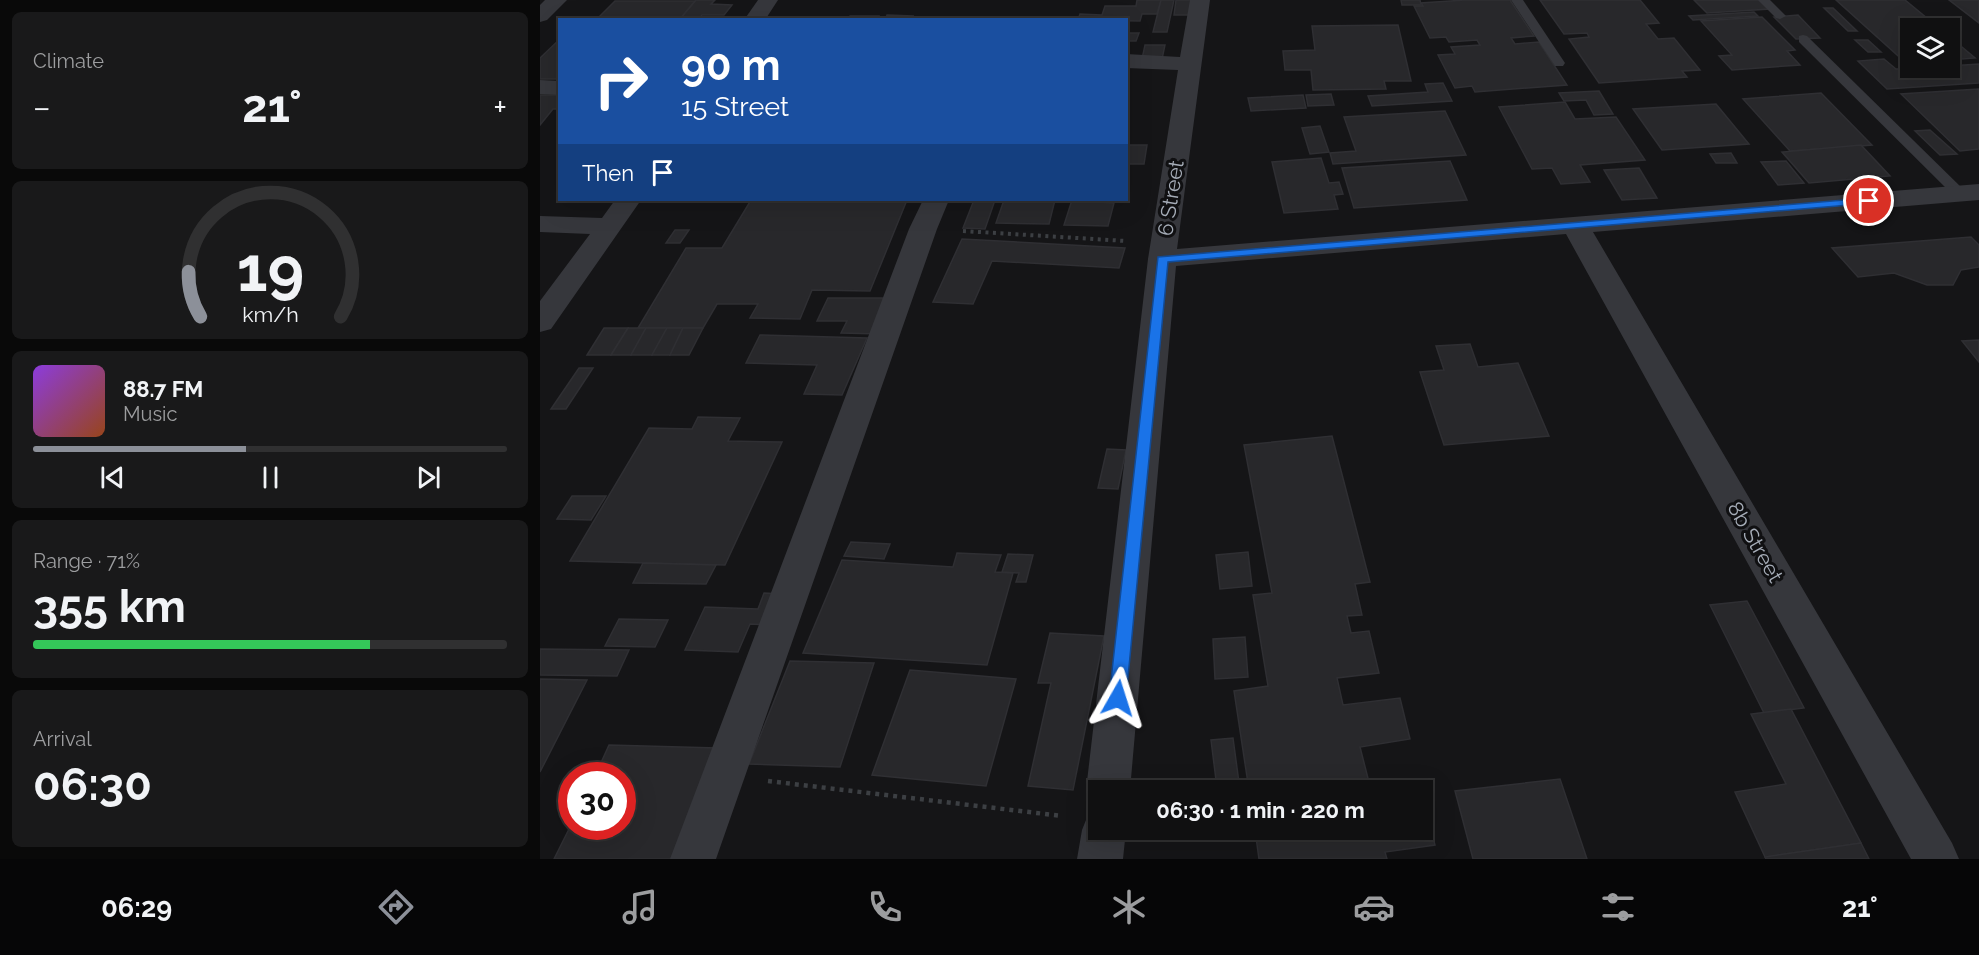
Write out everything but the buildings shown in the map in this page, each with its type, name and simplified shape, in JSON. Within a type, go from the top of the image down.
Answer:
[{"type":"street","points":[[540,16],[557,0]]},
{"type":"street","points":[[755,18],[768,0]]},
{"type":"street","name":"6 Street","points":[[1109,780],[1163,251],[1200,0]]},
{"type":"street","points":[[1128,62],[1191,64]]},
{"type":"street","points":[[540,87],[558,88]]},
{"type":"street","points":[[1163,251],[1575,225],[1970,193]]},
{"type":"street","points":[[540,322],[627,201]]},
{"type":"street","points":[[693,859],[929,214]]},
{"type":"street","points":[[540,224],[610,226]]},
{"type":"street","name":"8b Street","points":[[1575,225],[1936,859]]},
{"type":"street","points":[[1094,840],[1100,859]]},
{"type":"lane","points":[[1517,0],[1559,63]]},
{"type":"lane","points":[[1764,0],[1780,16]]},
{"type":"lane","points":[[1803,39],[1970,193]]},
{"type":"path","points":[[929,214],[1163,251]]},
{"type":"path","points":[[724,776],[1088,824]]},
{"type":"route","points":[[1118,698],[1162,259],[1869,201]]}]
